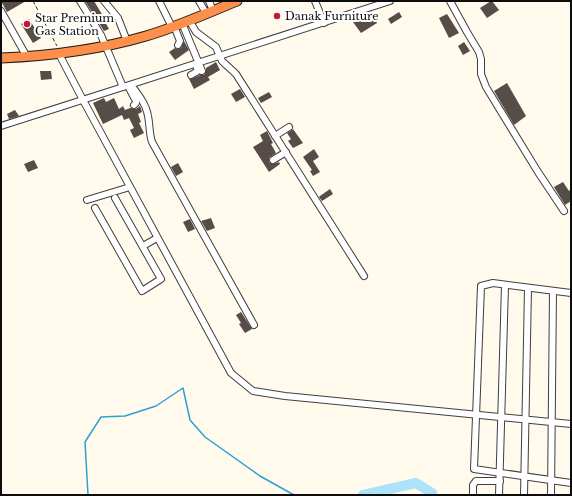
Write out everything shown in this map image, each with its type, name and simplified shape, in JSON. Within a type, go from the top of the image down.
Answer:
[{"type":"highway","points":[[1,58],[60,54],[127,41],[179,24],[237,1]]},
{"type":"street","points":[[80,1],[97,27],[136,101],[134,105]]},
{"type":"street","points":[[104,1],[118,18],[127,41]]},
{"type":"street","points":[[158,1],[179,24],[197,64],[202,71]]},
{"type":"street","points":[[199,1],[210,12]]},
{"type":"street","points":[[208,1],[210,12]]},
{"type":"street","points":[[316,1],[324,23]]},
{"type":"street","points":[[1,126],[221,57],[273,38],[390,1]]},
{"type":"street","points":[[450,1],[466,32],[479,52],[481,59],[481,74],[486,87],[538,172],[564,211]]},
{"type":"street","points":[[1,11],[27,57]]},
{"type":"street","points":[[178,44],[180,42],[179,24]]},
{"type":"street","points":[[179,24],[196,32],[216,47],[222,61],[236,74],[364,276]]},
{"type":"street","points":[[60,54],[83,100],[231,373],[253,391],[285,396],[571,424]]},
{"type":"street","points":[[191,75],[198,71],[197,64]]},
{"type":"street","points":[[127,86],[140,97],[148,114],[152,142],[254,325]]},
{"type":"street","points":[[275,136],[289,128]]},
{"type":"street","points":[[274,160],[286,152]]},
{"type":"street","points":[[87,200],[130,187]]},
{"type":"street","points":[[96,208],[142,291],[161,279],[115,198]]},
{"type":"street","points":[[143,246],[157,238]]},
{"type":"street","points":[[571,293],[493,283],[481,286],[474,470],[500,472],[571,483]]},
{"type":"street","points":[[499,495],[505,285]]},
{"type":"street","points":[[524,495],[528,288]]},
{"type":"street","points":[[551,495],[553,291]]},
{"type":"street","points":[[473,495],[476,481],[500,481]]},
{"type":"path","points":[[33,1],[60,54]]},
{"type":"building","points":[[1,1],[26,1],[7,12]]},
{"type":"building","points":[[85,1],[94,1],[109,29],[104,31]]},
{"type":"building","points":[[491,1],[499,10],[487,18],[480,8]]},
{"type":"building","points":[[399,12],[402,17],[391,24],[388,19]]},
{"type":"building","points":[[447,14],[459,33],[449,38],[439,18]]},
{"type":"building","points":[[373,16],[377,23],[361,33],[353,22],[360,17],[364,22]]},
{"type":"building","points":[[29,19],[41,38],[33,43],[21,24]]},
{"type":"building","points":[[184,41],[189,50],[175,60],[169,52],[175,48],[181,48]]},
{"type":"building","points":[[464,42],[470,51],[463,55],[458,46]]},
{"type":"building","points":[[216,62],[220,70],[208,77],[210,80],[194,89],[189,79],[204,75],[206,68]]},
{"type":"building","points":[[40,71],[51,71],[52,79],[41,80]]},
{"type":"building","points":[[507,83],[526,116],[514,125],[494,91]]},
{"type":"building","points":[[240,89],[245,97],[236,102],[231,94]]},
{"type":"building","points":[[269,92],[272,97],[261,103],[258,98]]},
{"type":"building","points":[[104,98],[106,102],[114,98],[119,109],[123,106],[125,110],[130,108],[136,109],[140,106],[142,112],[138,114],[141,122],[139,123],[144,133],[134,138],[130,130],[134,128],[129,118],[124,120],[122,115],[103,124],[93,103]]},
{"type":"building","points":[[15,110],[19,116],[9,119],[7,114]]},
{"type":"building","points":[[293,129],[303,143],[293,148],[288,141],[291,139],[287,133]]},
{"type":"building","points":[[267,131],[273,143],[271,144],[276,153],[269,158],[269,162],[273,164],[279,162],[280,164],[269,172],[253,147],[263,141],[260,135]]},
{"type":"building","points":[[314,149],[319,157],[313,161],[320,172],[313,176],[310,171],[312,170],[303,157]]},
{"type":"building","points":[[34,160],[38,168],[28,172],[24,164]]},
{"type":"building","points":[[178,163],[183,172],[176,176],[171,167]]},
{"type":"building","points":[[563,182],[569,191],[571,189],[571,201],[565,205],[554,187]]},
{"type":"building","points":[[330,189],[333,194],[322,201],[319,197]]},
{"type":"building","points":[[211,218],[215,228],[207,231],[201,221]]},
{"type":"building","points":[[190,219],[195,229],[188,232],[183,222]]},
{"type":"building","points":[[241,312],[252,329],[245,333],[239,324],[241,323],[236,315]]},
{"type":"waterway","points":[[88,495],[85,442],[101,417],[125,416],[156,406],[183,388],[190,420],[205,437],[260,476],[294,495]]},
{"type":"waterway","points":[[363,495],[416,483],[432,493],[431,495]]},
{"type":"place","name":"Danak Furniture","points":[[277,16]]},
{"type":"place","name":"Star Premium Gas Station","points":[[27,24]]}]
